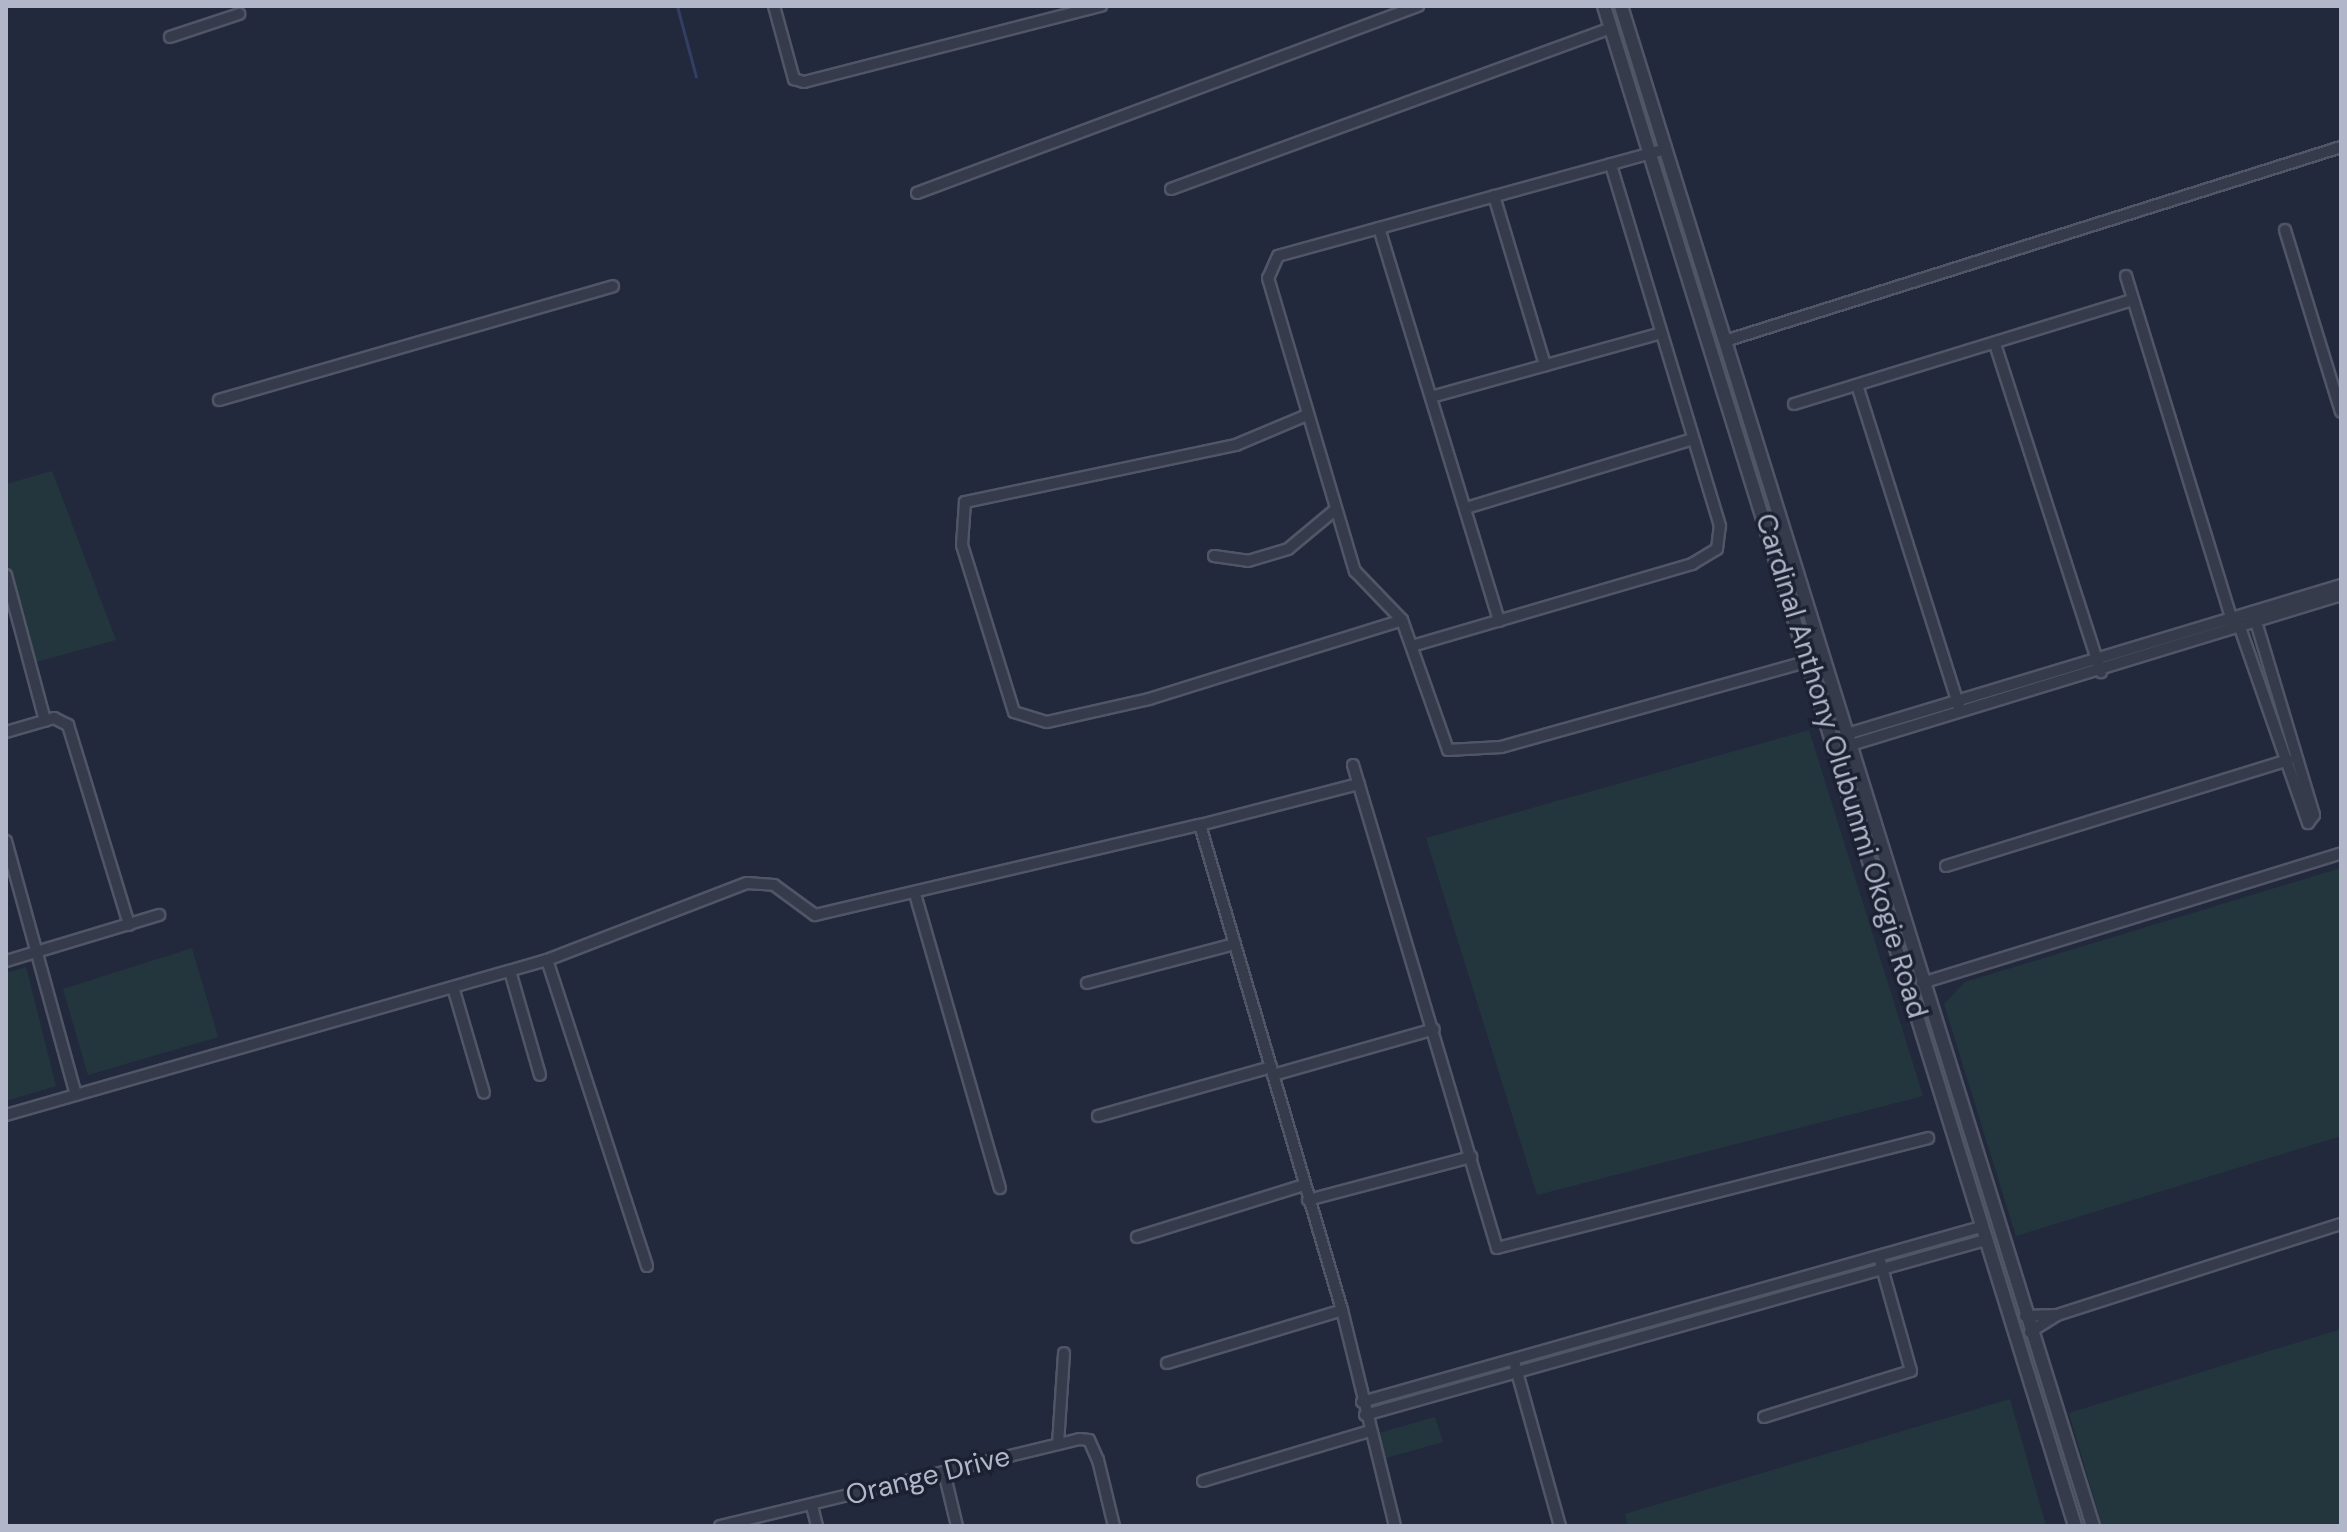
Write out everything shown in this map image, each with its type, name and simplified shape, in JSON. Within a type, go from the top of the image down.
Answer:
[{"type":"street","points":[[774,6],[794,79],[804,82],[1101,6]]},
{"type":"street","points":[[917,193],[1418,6]]},
{"type":"street","name":"Cardinal Anthony Olubunmi Okogie Road","points":[[1604,6],[2075,1526]]},
{"type":"street","name":"Cardinal Anthony Olubunmi Okogie Road","points":[[1621,6],[2025,1316],[2093,1526]]},
{"type":"street","points":[[170,37],[239,14]]},
{"type":"street","points":[[1171,189],[1611,28]]},
{"type":"street","points":[[1725,341],[2341,147]]},
{"type":"street","points":[[1666,149],[1379,228],[1268,265],[1307,415],[1355,571],[1402,620],[1439,737],[1458,754],[1809,661]]},
{"type":"street","points":[[1412,646],[1692,564],[1717,549],[1720,526],[1611,164]]},
{"type":"street","points":[[1494,196],[1545,365]]},
{"type":"street","points":[[1379,228],[1499,621]]},
{"type":"street","points":[[2285,230],[2341,412]]},
{"type":"street","points":[[2126,276],[2128,301],[2284,761],[2308,823],[2314,815],[2255,617]]},
{"type":"street","points":[[219,400],[613,286]]},
{"type":"street","points":[[1794,404],[2128,301]]},
{"type":"street","points":[[1431,397],[1661,333]]},
{"type":"street","points":[[1995,344],[2101,672]]},
{"type":"street","points":[[1857,385],[1961,715]]},
{"type":"street","points":[[1307,415],[1236,445],[965,502],[962,545],[1014,712],[1047,722],[1149,699],[1402,620]]},
{"type":"street","points":[[1466,508],[1693,439]]},
{"type":"street","points":[[1214,556],[1248,561],[1288,549],[1336,509]]},
{"type":"street","points":[[6,575],[45,721]]},
{"type":"street","points":[[2255,617],[2341,585]]},
{"type":"street","points":[[1849,740],[2096,657],[2341,595]]},
{"type":"street","points":[[1849,740],[1961,715],[2101,672],[2236,620]]},
{"type":"street","points":[[6,732],[45,721],[68,725],[129,925]]},
{"type":"street","points":[[1946,866],[2298,757]]},
{"type":"street","points":[[1353,765],[1497,1248],[1928,1138]]},
{"type":"street","points":[[6,1115],[547,960],[747,883],[774,885],[815,915],[915,894],[1359,784]]},
{"type":"street","points":[[1859,824],[1873,820]]},
{"type":"street","points":[[1200,825],[1342,1310],[1365,1415],[1395,1526]]},
{"type":"street","points":[[6,841],[10,866],[39,953],[76,1095]]},
{"type":"street","points":[[1922,983],[2341,853]]},
{"type":"street","points":[[915,894],[1000,1188]]},
{"type":"street","points":[[6,961],[159,915]]},
{"type":"street","points":[[1087,983],[1235,944]]},
{"type":"street","points":[[547,960],[647,1266]]},
{"type":"street","points":[[510,971],[540,1075]]},
{"type":"street","points":[[453,987],[484,1093]]},
{"type":"street","points":[[1098,1116],[1434,1029]]},
{"type":"street","points":[[1308,1200],[1471,1157]]},
{"type":"street","points":[[1137,1237],[1304,1185]]},
{"type":"street","points":[[2030,1332],[2057,1315],[2341,1224]]},
{"type":"street","points":[[1362,1402],[1879,1256],[1983,1234]]},
{"type":"street","points":[[1365,1415],[1882,1268],[1983,1234]]},
{"type":"street","points":[[1764,1417],[1911,1371],[1879,1256]]},
{"type":"street","points":[[1167,1363],[1342,1310]]},
{"type":"street","points":[[2025,1316],[2057,1315]]},
{"type":"street","points":[[1058,1444],[1064,1353]]},
{"type":"street","points":[[1513,1359],[1560,1526]]},
{"type":"street","points":[[1203,1481],[1370,1431]]},
{"type":"street","name":"Orange Drive","points":[[720,1526],[1058,1444],[1089,1440],[1114,1526]]},
{"type":"street","points":[[944,1472],[957,1526]]},
{"type":"street","points":[[812,1506],[817,1526]]},
{"type":"shaded area","points":[[52,471],[116,640],[36,662],[6,565],[6,484]]},
{"type":"shaded area","points":[[1809,730],[1923,1096],[1537,1195],[1426,838]]},
{"type":"shaded area","points":[[2341,868],[2341,1136],[2016,1236],[1944,1004],[1965,982]]},
{"type":"shaded area","points":[[192,948],[218,1037],[88,1075],[63,989]]},
{"type":"shaded area","points":[[26,967],[56,1086],[6,1101],[6,973]]},
{"type":"shaded area","points":[[2341,1329],[2341,1526],[2102,1526],[2069,1413]]},
{"type":"shaded area","points":[[2010,1399],[2046,1526],[1628,1526],[1625,1514]]},
{"type":"shaded area","points":[[1435,1417],[1443,1442],[1386,1458],[1379,1433]]},
{"type":"waterway","points":[[677,6],[696,77]]}]
